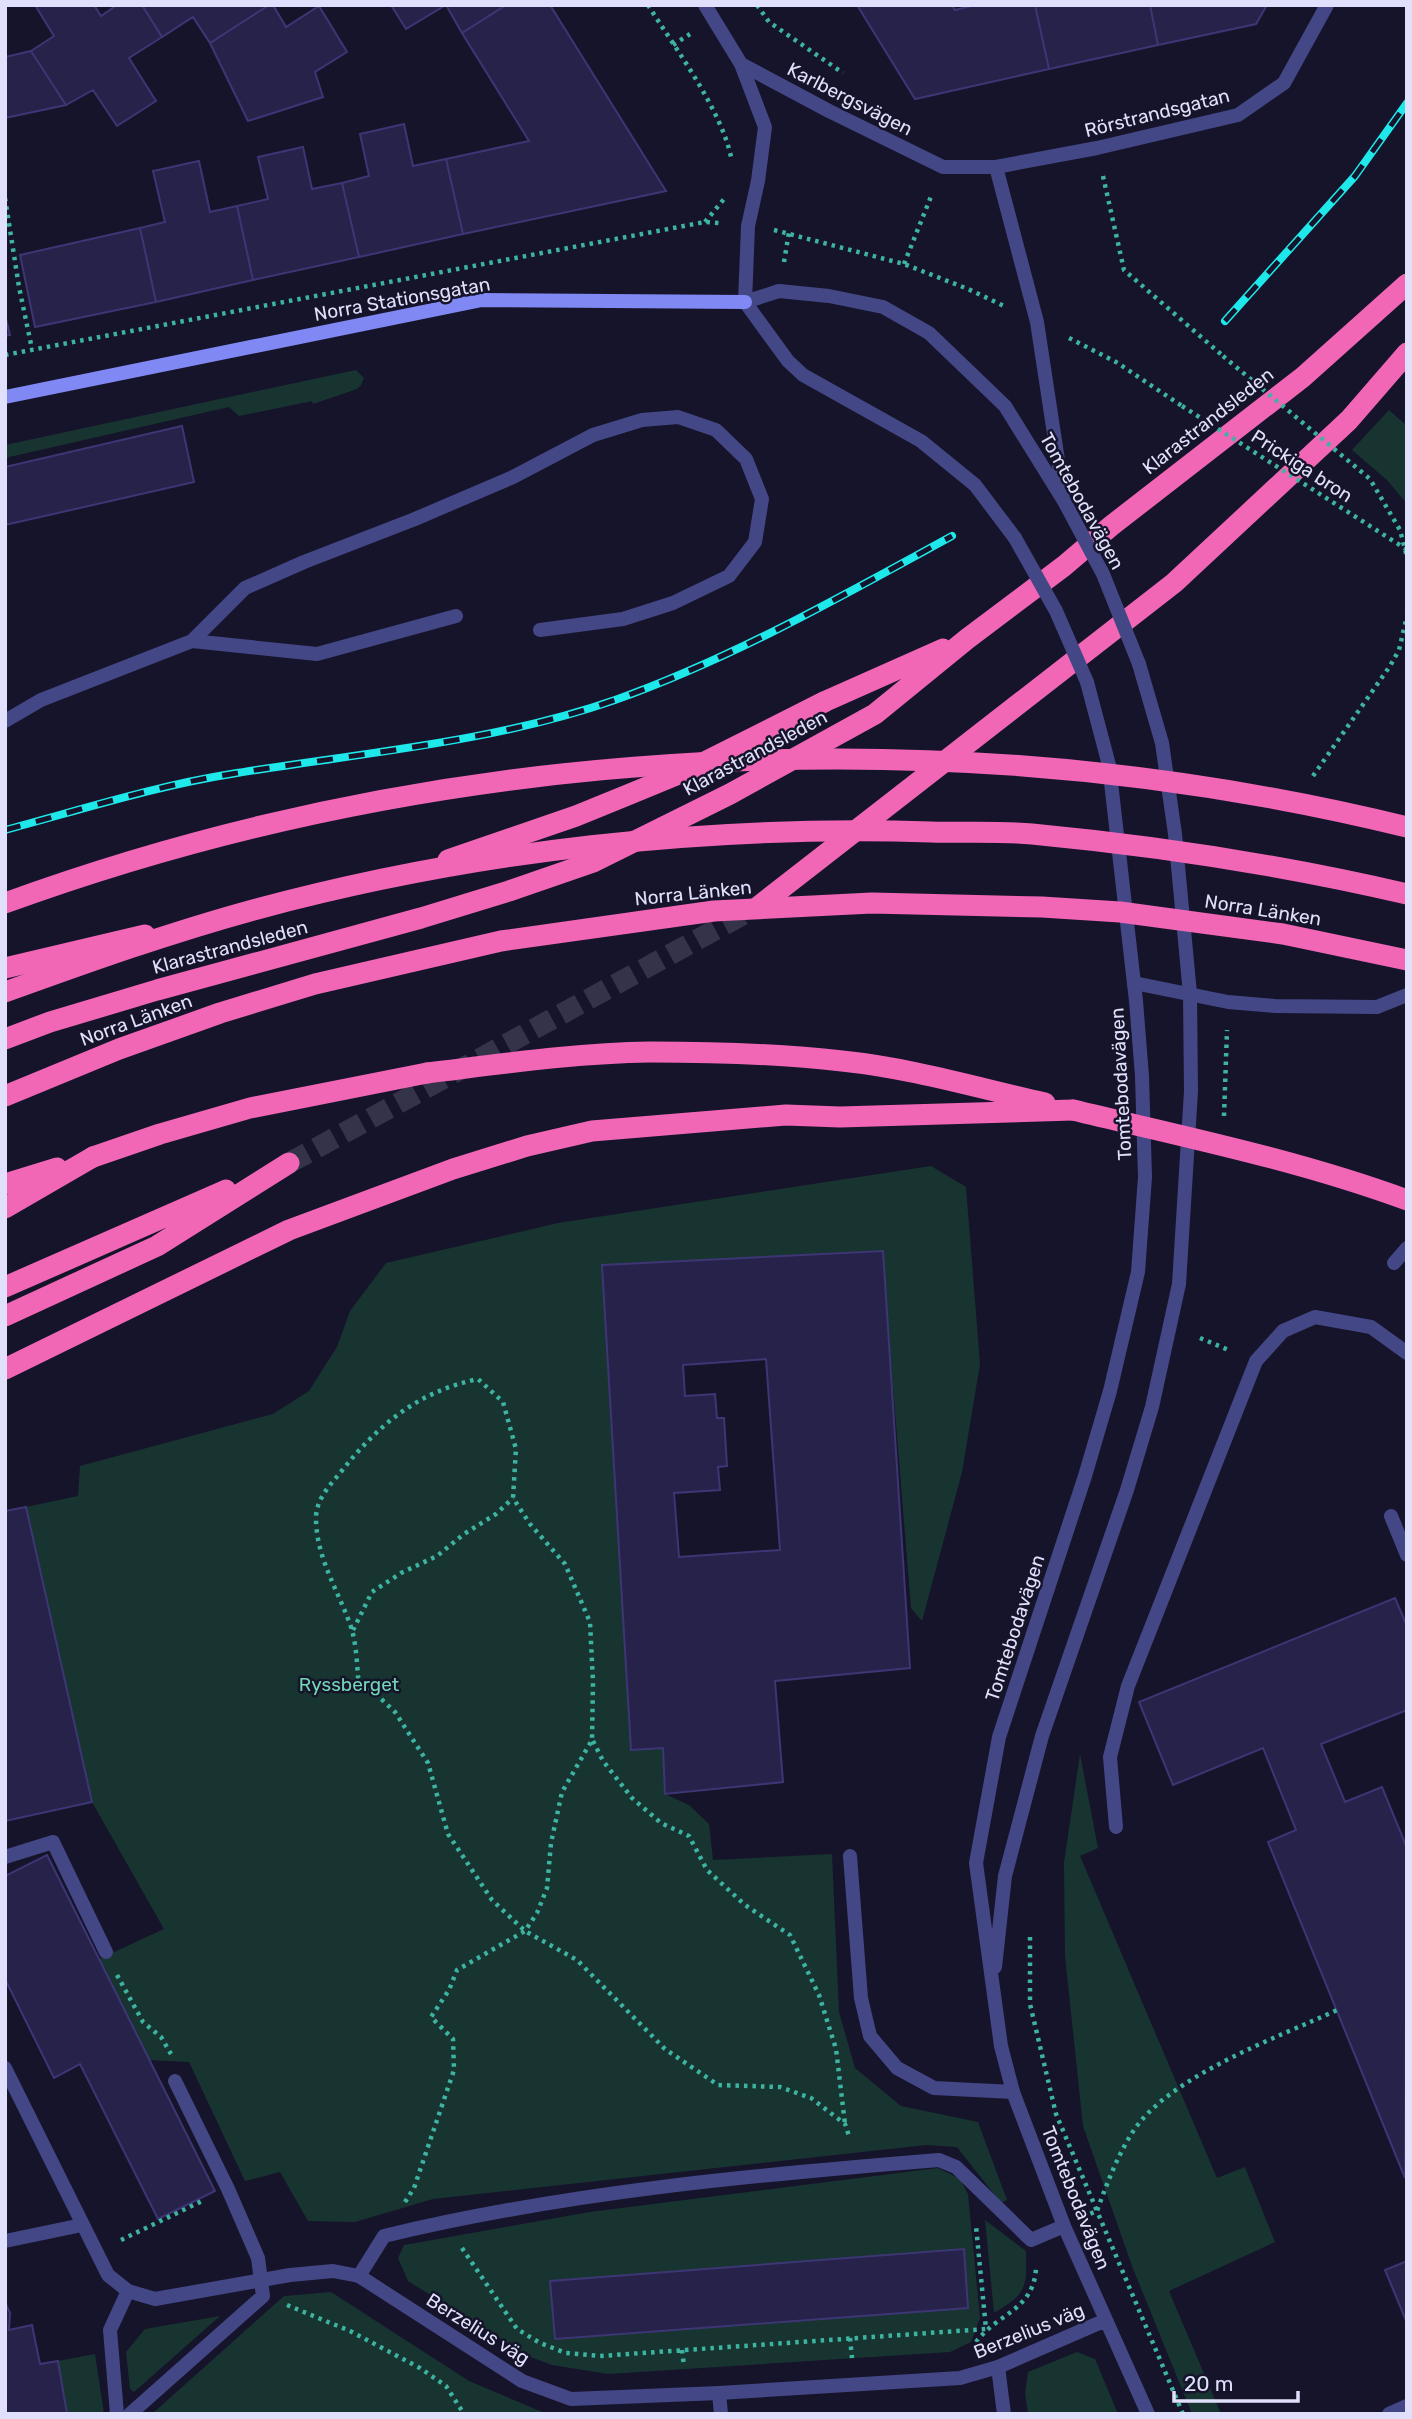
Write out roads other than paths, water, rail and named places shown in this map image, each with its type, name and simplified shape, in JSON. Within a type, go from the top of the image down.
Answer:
[{"type":"highway","name":"Klarastrandsleden","points":[[5,1039],[50,1022],[144,994],[421,918],[593,862],[730,794],[875,714],[1303,377],[1407,284]]},
{"type":"highway","points":[[758,906],[1174,583],[1349,419],[1407,353]]},
{"type":"highway","points":[[5,968],[308,898],[486,848],[576,817],[680,773],[826,701],[967,639]]},
{"type":"highway","points":[[5,902],[193,843],[270,823],[382,800],[554,775],[696,763],[806,758],[1075,771],[1217,789],[1407,827]]},
{"type":"highway","points":[[5,992],[108,955],[258,909],[413,874],[573,848],[719,834],[873,830],[1029,834],[1209,855],[1335,877],[1407,894]]},
{"type":"highway","name":"Norra Länken","points":[[5,1096],[119,1049],[220,1013],[315,984],[501,941],[714,911],[872,903],[1120,912],[1283,934],[1407,960]]},
{"type":"highway","points":[[5,1184],[250,1108],[427,1073],[530,1061],[649,1052],[775,1056],[842,1061],[908,1071],[1288,1161],[1407,1200]]},
{"type":"highway","points":[[5,1369],[289,1230],[453,1169],[527,1146],[592,1131],[786,1115],[840,1117],[1073,1110]]},
{"type":"highway","points":[[5,1208],[93,1157]]},
{"type":"highway","points":[[5,1287],[289,1163],[157,1245],[5,1317]]},
{"type":"street","points":[[705,5],[741,64],[765,127],[758,181],[748,226],[745,302]]},
{"type":"street","name":"Rörstrandsgatan","points":[[943,167],[996,167],[1097,148],[1238,116],[1284,82],[1327,5]]},
{"type":"street","name":"Karlbergsvägen","points":[[741,64],[943,167]]},
{"type":"street","points":[[996,167],[1037,322],[1064,501]]},
{"type":"street","name":"Norra Stationsgatan","points":[[5,397],[482,300],[745,302],[779,291],[829,296],[883,307],[929,333]]},
{"type":"street","name":"Tomtebodavägen","points":[[745,302],[788,361],[803,374],[921,441],[975,485],[1015,538],[1056,611],[1087,682],[1109,765],[1142,1076],[1145,1177],[1138,1272],[1100,1428],[999,1737],[976,1863],[1001,2046],[1013,2092],[1064,2225],[1148,2414]]},
{"type":"street","name":"Tomtebodavägen","points":[[929,333],[1005,406],[1064,501],[1103,574],[1139,664],[1162,743],[1175,834],[1191,1014],[1191,1088],[1179,1284],[1152,1407],[1127,1489],[1042,1736],[1004,1876],[993,1989]]},
{"type":"street","points":[[5,721],[41,700],[192,641],[245,588],[513,477],[593,435],[642,421],[678,417],[716,429],[746,459],[762,499],[755,542],[729,576],[673,603],[624,619],[540,630]]},
{"type":"street","points":[[192,641],[317,654],[456,616]]},
{"type":"street","points":[[1134,983],[1228,1002],[1275,1006],[1377,1007],[1407,995]]},
{"type":"street","points":[[1394,1263],[1407,1248]]},
{"type":"street","points":[[1116,1827],[1110,1757],[1128,1686],[1256,1362],[1283,1331],[1315,1317],[1371,1327],[1407,1353]]},
{"type":"street","points":[[1391,1516],[1407,1555]]},
{"type":"street","points":[[5,1857],[52,1842],[106,1952]]},
{"type":"street","points":[[850,1856],[861,1998],[870,2036],[897,2068],[934,2088],[1013,2092]]},
{"type":"street","points":[[5,2068],[108,2275],[128,2291],[110,2330],[117,2414]]},
{"type":"street","points":[[130,2414],[263,2296],[258,2258],[228,2189],[175,2081]]},
{"type":"street","points":[[359,2276],[384,2236],[444,2221],[590,2195],[939,2160],[956,2167],[1031,2240],[1064,2225]]},
{"type":"street","points":[[5,2241],[82,2225]]},
{"type":"street","name":"Berzelius väg","points":[[128,2291],[155,2299],[261,2280],[333,2271],[359,2276],[513,2376],[571,2399],[960,2378],[998,2367],[1106,2320]]},
{"type":"street","points":[[998,2367],[1004,2414]]},
{"type":"street","points":[[719,2393],[721,2414]]},
{"type":"street","points":[[1389,2414],[1407,2406]]},
{"type":"tunnel","points":[[289,1163],[757,907]]},
{"type":"railway","points":[[1225,321],[1355,176],[1407,103]]},
{"type":"railway","points":[[5,830],[203,779],[473,737],[568,715],[615,700],[702,665],[828,603],[952,536]]},
{"type":"park label","name":"Ryssberget","points":[[349,1684]]}]
